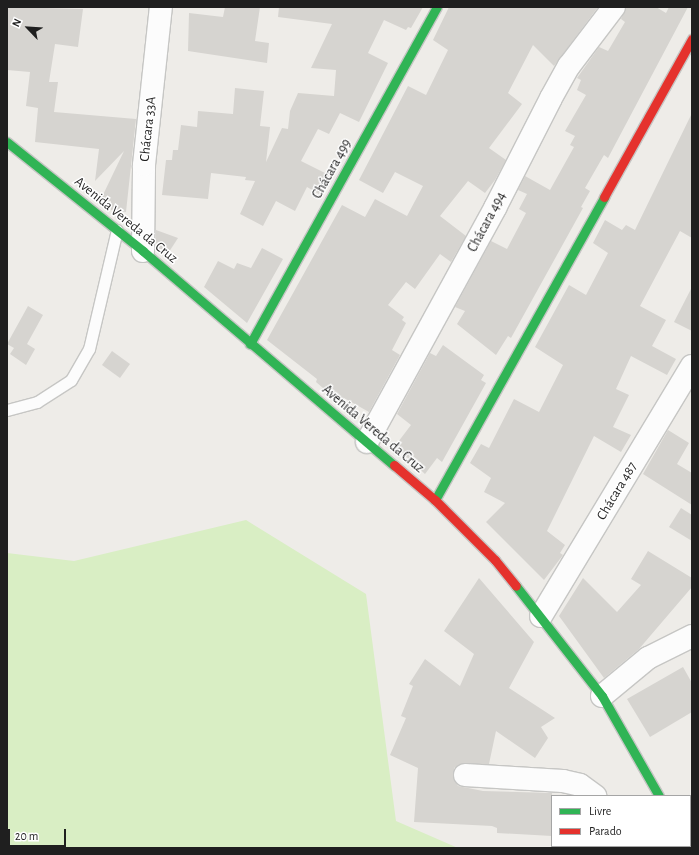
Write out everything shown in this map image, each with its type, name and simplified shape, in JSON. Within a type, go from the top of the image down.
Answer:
[{"type":"street","name":"Chácara 33A","points":[[143,251],[144,165],[161,7]]},
{"type":"street","name":"Chácara 499","points":[[250,344],[437,7]]},
{"type":"street","name":"Chácara 494","points":[[367,442],[495,208],[550,98],[569,66],[614,7]]},
{"type":"street","points":[[434,500],[692,39]]},
{"type":"street","name":"Avenida Vereda da Cruz","points":[[7,142],[143,251],[250,344],[367,442],[434,500],[494,560],[541,616],[602,696],[658,795]]},
{"type":"street","name":"Chácara 487","points":[[541,616],[692,366]]},
{"type":"street","points":[[602,696],[648,658],[692,636]]},
{"type":"street","points":[[465,775],[563,781],[580,785],[594,795]]},
{"type":"lane","points":[[7,410],[37,402],[71,380],[89,349],[117,230]]},
{"type":"green space","points":[[246,520],[366,594],[396,821],[458,848],[7,848],[7,553],[74,561]]},
{"type":"building","points":[[7,7],[83,9],[78,47],[55,44],[49,82],[58,82],[54,112],[136,119],[126,212],[111,210],[111,201],[101,199],[124,151],[95,181],[99,149],[35,142],[38,108],[26,106],[30,72],[7,70]]},
{"type":"building","points":[[225,7],[260,7],[255,41],[269,43],[267,63],[188,51],[189,13],[223,17]]},
{"type":"building","points":[[279,7],[423,7],[411,28],[408,27],[406,30],[384,20],[368,53],[388,63],[359,122],[340,113],[329,134],[318,129],[301,161],[329,175],[319,194],[307,187],[295,211],[276,201],[263,226],[240,214],[255,181],[245,180],[246,177],[211,173],[208,199],[162,195],[166,160],[172,160],[173,150],[178,150],[181,125],[197,127],[198,111],[233,114],[235,88],[264,91],[260,126],[270,127],[266,162],[282,128],[288,129],[290,111],[298,93],[334,96],[336,70],[311,68],[332,24],[278,17]]},
{"type":"building","points":[[449,7],[598,7],[554,66],[533,45],[508,93],[522,104],[489,148],[506,160],[495,180],[485,193],[468,181],[440,216],[466,236],[451,262],[440,254],[415,289],[406,282],[388,305],[404,317],[402,320],[406,323],[392,350],[400,355],[369,412],[344,398],[341,403],[338,401],[316,382],[317,379],[267,340],[342,205],[365,217],[375,199],[407,216],[423,186],[395,172],[383,193],[359,180],[408,86],[426,95],[448,50],[433,40]]},
{"type":"building","points":[[626,7],[656,7],[666,13],[669,7],[688,7],[608,158],[604,155],[585,188],[590,191],[581,207],[583,208],[511,338],[508,336],[496,355],[457,324],[465,311],[455,307],[491,241],[507,249],[526,213],[519,209],[527,194],[518,190],[525,176],[550,190],[574,147],[570,145],[575,136],[565,131],[586,95],[577,90],[581,80],[577,78],[599,47],[608,51],[625,22],[621,19]]},
{"type":"building","points":[[692,113],[692,238],[680,231],[640,306],[666,320],[652,346],[676,359],[667,375],[631,356],[616,389],[629,395],[613,427],[631,435],[621,452],[594,436],[547,531],[565,545],[560,553],[563,555],[544,580],[486,522],[505,503],[484,492],[491,478],[470,463],[481,444],[489,448],[514,399],[539,412],[563,365],[535,347],[569,285],[586,295],[608,253],[593,243],[605,220],[622,230],[626,225],[635,230]]},
{"type":"building","points":[[156,230],[178,238],[167,255],[156,245]]},
{"type":"building","points":[[262,248],[283,259],[247,323],[204,287],[218,261],[234,269],[237,263],[251,268]]},
{"type":"building","points":[[692,287],[692,331],[674,322]]},
{"type":"building","points":[[28,306],[43,315],[27,344],[35,349],[26,365],[10,354],[14,348],[7,344]]},
{"type":"building","points":[[443,345],[484,375],[481,380],[486,383],[442,462],[437,458],[425,474],[395,446],[411,425],[397,414],[430,353],[436,356]]},
{"type":"building","points":[[112,351],[130,364],[120,378],[102,365]]},
{"type":"building","points":[[668,430],[689,443],[677,464],[692,473],[692,505],[643,474]]},
{"type":"building","points":[[681,508],[692,515],[692,541],[669,527]]},
{"type":"building","points":[[648,551],[692,578],[692,587],[639,649],[604,678],[559,616],[583,578],[617,612],[641,585],[631,579]]},
{"type":"building","points":[[479,578],[534,642],[509,688],[555,718],[541,727],[548,738],[535,758],[496,731],[489,764],[460,764],[454,768],[454,780],[458,786],[483,791],[552,793],[551,836],[497,833],[497,828],[492,826],[414,822],[418,768],[390,755],[406,718],[401,716],[413,686],[409,684],[425,659],[460,686],[474,654],[444,631]]},
{"type":"building","points":[[683,667],[692,683],[692,712],[650,737],[627,699]]},
{"type":"traffic: fast","points":[[250,344],[437,7]]},
{"type":"traffic: fast","points":[[7,142],[143,251],[394,465]]},
{"type":"traffic: fast","points":[[435,500],[604,197]]},
{"type":"traffic: fast","points":[[516,586],[602,696],[658,795]]},
{"type":"traffic: jam","points":[[604,197],[692,39]]},
{"type":"traffic: jam","points":[[394,465],[435,500],[495,560],[516,586]]}]
